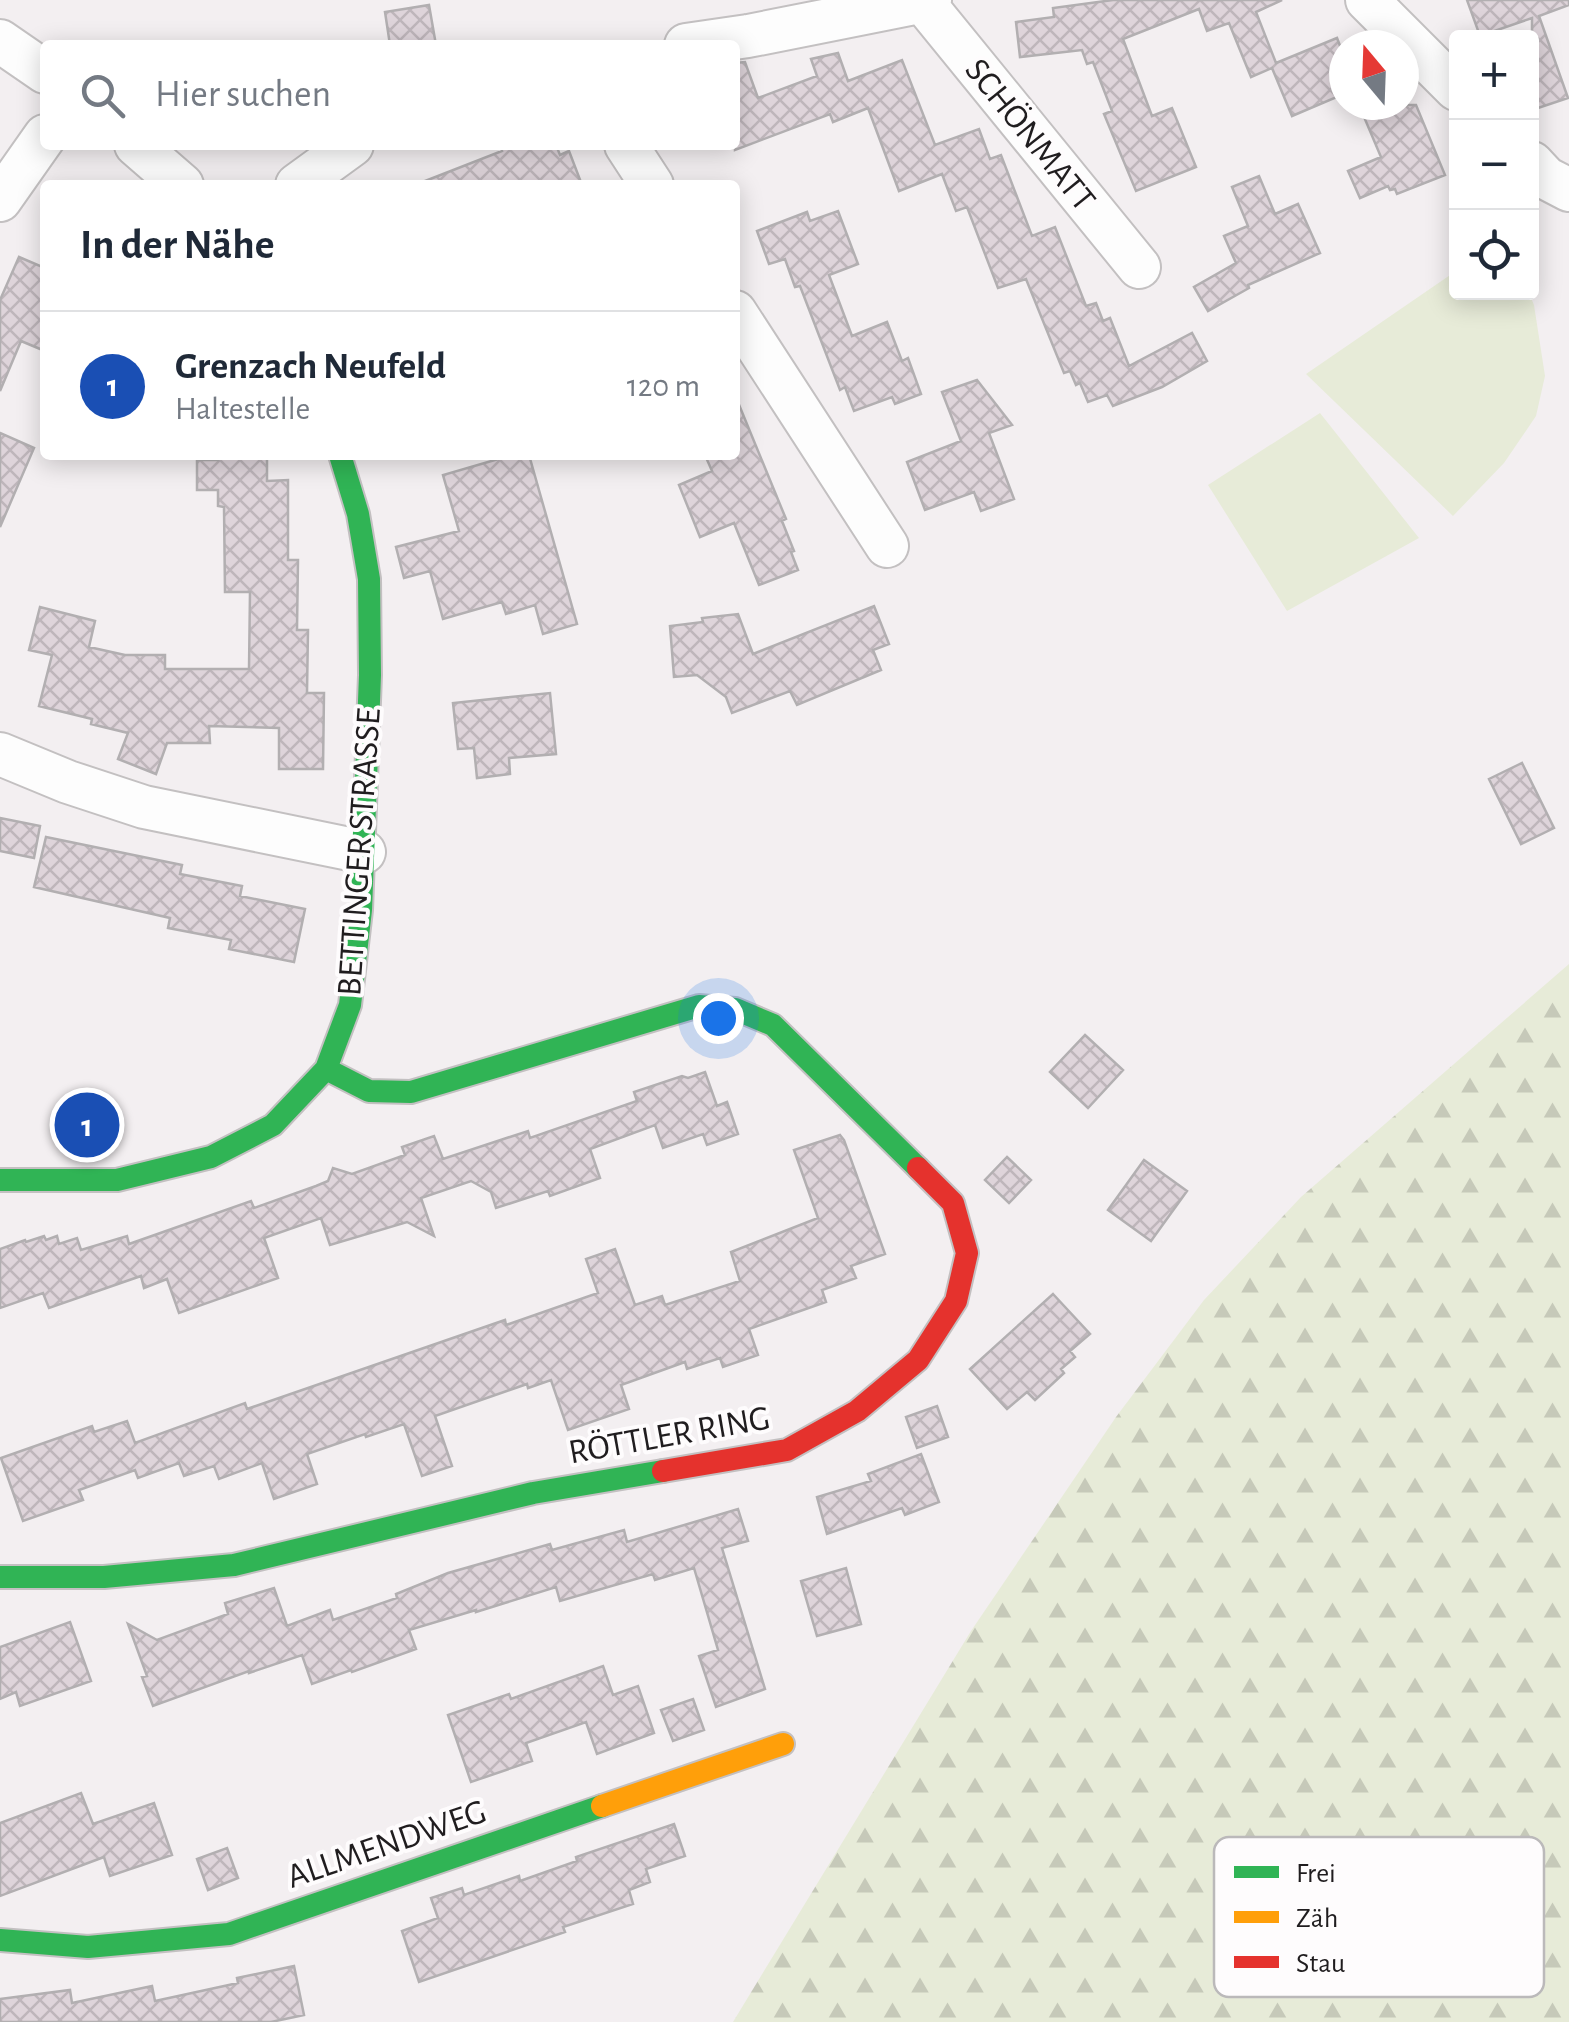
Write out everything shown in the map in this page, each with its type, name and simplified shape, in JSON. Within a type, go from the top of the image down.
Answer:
[{"type":"street","points":[[1367,0],[1449,82]]},
{"type":"street","points":[[720,40],[927,1]]},
{"type":"street","name":"SCHÖNMATT","points":[[927,1],[1139,267]]},
{"type":"street","points":[[0,41],[40,69]]},
{"type":"street","points":[[0,200],[40,143]]},
{"type":"street","points":[[142,150],[176,180]]},
{"type":"street","points":[[304,180],[345,150]]},
{"type":"street","points":[[629,150],[649,180]]},
{"type":"street","points":[[1539,170],[1569,190]]},
{"type":"street","points":[[740,320],[887,546]]},
{"type":"street","name":"BETTINGER STRASSE","points":[[0,1180],[117,1180],[211,1158],[273,1125],[326,1069],[350,1005],[361,910],[370,675],[369,580],[358,514],[342,460]]},
{"type":"street","points":[[0,754],[144,807],[364,852]]},
{"type":"street","name":"RÖTTLER RING","points":[[0,1577],[104,1577],[234,1564],[533,1493],[787,1450],[857,1412],[918,1360],[956,1301],[967,1252],[953,1203],[773,1025],[735,1009],[699,1006],[412,1092],[368,1091],[326,1069]]},
{"type":"street","name":"ALLMENDWEG","points":[[0,1940],[88,1948],[229,1934],[783,1744]]},
{"type":"green space","points":[[1449,276],[1449,300],[1532,300],[1545,376],[1536,416],[1504,463],[1453,516],[1306,374]]},
{"type":"green space","points":[[1320,413],[1419,538],[1287,611],[1208,485]]},
{"type":"green space","points":[[1569,964],[1569,2022],[733,2022],[971,1631],[1116,1417],[1204,1300],[1301,1197]]},
{"type":"building","points":[[1113,0],[1282,0],[1256,12],[1276,63],[1329,41],[1329,100],[1292,116],[1272,68],[1251,77],[1229,23],[1207,31],[1199,9],[1123,39],[1152,116],[1172,108],[1196,167],[1136,191],[1104,114],[1112,111],[1093,62],[1087,64],[1082,50],[1020,57],[1016,22],[1054,17],[1053,8]]},
{"type":"building","points":[[1467,0],[1569,0],[1569,5],[1539,16],[1568,98],[1539,108],[1539,30],[1532,30],[1532,18],[1497,30],[1478,30]]},
{"type":"building","points":[[429,5],[435,40],[389,40],[385,12]]},
{"type":"building","points":[[838,53],[848,81],[902,60],[935,145],[979,129],[990,159],[1001,155],[1032,236],[1055,227],[1086,306],[1096,303],[1103,321],[1110,318],[1129,366],[1192,333],[1207,361],[1162,387],[1113,406],[1107,395],[1088,402],[1080,383],[1076,385],[1070,371],[1064,373],[1026,279],[998,288],[967,207],[956,211],[942,174],[899,191],[868,108],[833,122],[830,114],[740,148],[740,62],[745,62],[758,98],[817,76],[811,59]]},
{"type":"building","points":[[1419,112],[1445,175],[1397,194],[1388,186],[1360,198],[1348,171],[1381,157],[1365,120],[1419,120]]},
{"type":"building","points":[[558,150],[560,155],[569,151],[580,180],[428,180],[502,151]]},
{"type":"building","points":[[1259,176],[1275,214],[1298,204],[1320,253],[1248,285],[1249,288],[1208,311],[1194,287],[1236,263],[1224,236],[1248,226],[1232,187]]},
{"type":"building","points":[[838,211],[858,264],[829,275],[852,336],[887,322],[902,361],[908,358],[921,394],[895,404],[892,397],[854,411],[845,387],[840,390],[800,286],[795,287],[785,259],[769,264],[757,231],[807,212],[810,221]]},
{"type":"building","points":[[19,257],[40,266],[40,349],[21,341],[0,391],[0,300]]},
{"type":"building","points":[[977,380],[1012,425],[989,433],[1014,499],[981,511],[974,492],[925,510],[907,462],[961,441],[942,392]]},
{"type":"building","points":[[740,407],[786,519],[782,521],[798,570],[759,585],[734,523],[700,537],[679,485],[712,471],[707,460],[740,460]]},
{"type":"building","points":[[0,433],[34,448],[0,527]]},
{"type":"building","points":[[197,460],[267,460],[267,481],[288,480],[288,560],[298,560],[297,630],[308,630],[307,693],[324,693],[323,769],[279,769],[279,728],[209,726],[210,743],[167,743],[156,774],[118,759],[128,733],[39,706],[52,655],[29,650],[40,607],[95,621],[89,647],[125,655],[165,655],[165,669],[249,669],[250,592],[225,592],[224,507],[218,506],[218,490],[197,490]]},
{"type":"building","points":[[495,460],[530,460],[577,624],[543,634],[535,605],[506,614],[502,602],[443,619],[430,571],[404,578],[396,547],[459,531],[443,475]]},
{"type":"building","points":[[874,606],[889,644],[873,650],[881,670],[797,705],[790,691],[732,713],[726,697],[697,675],[674,677],[670,626],[738,614],[753,654]]},
{"type":"building","points":[[550,693],[556,754],[509,758],[510,774],[477,778],[474,748],[458,749],[453,703]]},
{"type":"building","points":[[1522,763],[1554,828],[1521,844],[1489,779]]},
{"type":"building","points":[[0,818],[40,826],[34,858],[0,851]]},
{"type":"building","points":[[46,837],[182,865],[180,874],[242,886],[240,896],[305,909],[294,962],[229,949],[231,940],[168,928],[170,918],[34,887]]},
{"type":"building","points":[[1085,1035],[1123,1070],[1088,1108],[1050,1072]]},
{"type":"building","points":[[705,1072],[717,1106],[727,1102],[738,1134],[707,1145],[703,1134],[663,1148],[655,1125],[590,1149],[600,1178],[550,1196],[548,1191],[496,1208],[491,1192],[471,1181],[421,1198],[434,1236],[407,1222],[330,1245],[321,1218],[264,1238],[278,1278],[179,1313],[167,1279],[144,1288],[141,1276],[49,1308],[43,1293],[0,1308],[0,1249],[25,1240],[57,1236],[59,1244],[77,1238],[81,1250],[127,1236],[129,1244],[251,1201],[254,1208],[316,1186],[328,1181],[333,1168],[352,1174],[405,1155],[402,1147],[434,1136],[443,1159],[528,1131],[530,1138],[637,1101],[634,1092]]},
{"type":"building","points":[[840,1135],[885,1254],[851,1266],[856,1278],[822,1290],[826,1302],[749,1329],[758,1355],[723,1367],[720,1358],[687,1369],[685,1362],[621,1385],[629,1409],[568,1430],[551,1380],[528,1388],[527,1384],[435,1416],[452,1466],[422,1476],[404,1424],[307,1454],[317,1484],[274,1499],[262,1463],[219,1479],[214,1466],[184,1476],[179,1463],[138,1478],[135,1470],[79,1490],[83,1500],[23,1521],[1,1458],[92,1426],[94,1432],[127,1421],[135,1443],[245,1403],[247,1409],[505,1320],[506,1325],[598,1293],[586,1259],[615,1249],[635,1305],[662,1296],[665,1305],[740,1281],[731,1252],[818,1218],[794,1150]]},
{"type":"building","points":[[1007,1157],[1031,1180],[1009,1203],[985,1180]]},
{"type":"building","points":[[1144,1160],[1187,1191],[1151,1241],[1108,1210]]},
{"type":"building","points":[[1053,1294],[1090,1334],[1070,1351],[1075,1357],[1061,1369],[1064,1373],[1035,1400],[1027,1392],[1007,1409],[970,1369]]},
{"type":"building","points":[[937,1406],[948,1437],[917,1448],[906,1417]]},
{"type":"building","points":[[921,1454],[939,1502],[905,1515],[902,1508],[827,1534],[817,1497],[871,1481],[868,1474]]},
{"type":"building","points":[[738,1509],[748,1541],[722,1548],[765,1689],[716,1707],[699,1656],[718,1650],[694,1568],[655,1580],[653,1574],[560,1601],[556,1587],[409,1630],[416,1649],[312,1684],[302,1655],[153,1706],[142,1677],[147,1676],[128,1624],[157,1640],[228,1614],[225,1603],[274,1588],[287,1626],[330,1610],[333,1620],[397,1598],[396,1594],[448,1573],[550,1544],[552,1550],[624,1530],[627,1542]]},
{"type":"building","points":[[846,1568],[861,1624],[817,1636],[801,1581]]},
{"type":"building","points":[[70,1622],[91,1681],[20,1706],[16,1692],[0,1699],[0,1647]]},
{"type":"building","points":[[603,1666],[613,1695],[638,1686],[654,1733],[597,1754],[586,1722],[526,1743],[532,1761],[471,1782],[448,1715],[509,1694],[511,1699]]},
{"type":"building","points":[[693,1699],[704,1730],[673,1741],[661,1710]]},
{"type":"building","points":[[81,1793],[93,1824],[154,1803],[172,1855],[110,1876],[104,1857],[0,1896],[0,1823]]},
{"type":"building","points":[[674,1824],[685,1856],[646,1869],[650,1882],[629,1890],[633,1904],[563,1927],[565,1932],[419,1982],[402,1931],[438,1918],[431,1898],[462,1888],[464,1895],[519,1876],[520,1881],[577,1861],[576,1857]]},
{"type":"building","points":[[227,1848],[238,1878],[208,1890],[197,1859]]},
{"type":"building","points":[[294,1966],[304,2015],[271,2022],[0,2022],[0,1999],[70,1990],[72,2003],[152,1986],[155,2001]]},
{"type":"traffic: fast","points":[[0,1180],[117,1180],[211,1157],[273,1125],[326,1069],[350,1005],[361,910],[370,675],[369,579],[358,514],[342,460]]},
{"type":"traffic: fast","points":[[326,1069],[369,1091],[411,1092],[699,1006],[735,1009],[773,1025],[918,1168]]},
{"type":"traffic: fast","points":[[0,1577],[104,1577],[234,1565],[533,1493],[663,1471]]},
{"type":"traffic: fast","points":[[0,1940],[88,1947],[229,1934],[602,1806]]},
{"type":"traffic: slow","points":[[602,1806],[783,1744]]},
{"type":"traffic: jam","points":[[663,1471],[787,1450],[857,1411],[918,1360],[956,1301],[967,1253],[953,1203],[918,1168]]},
{"type":"place","name":"Grenzach Neufeld","points":[[87,1125]]}]
